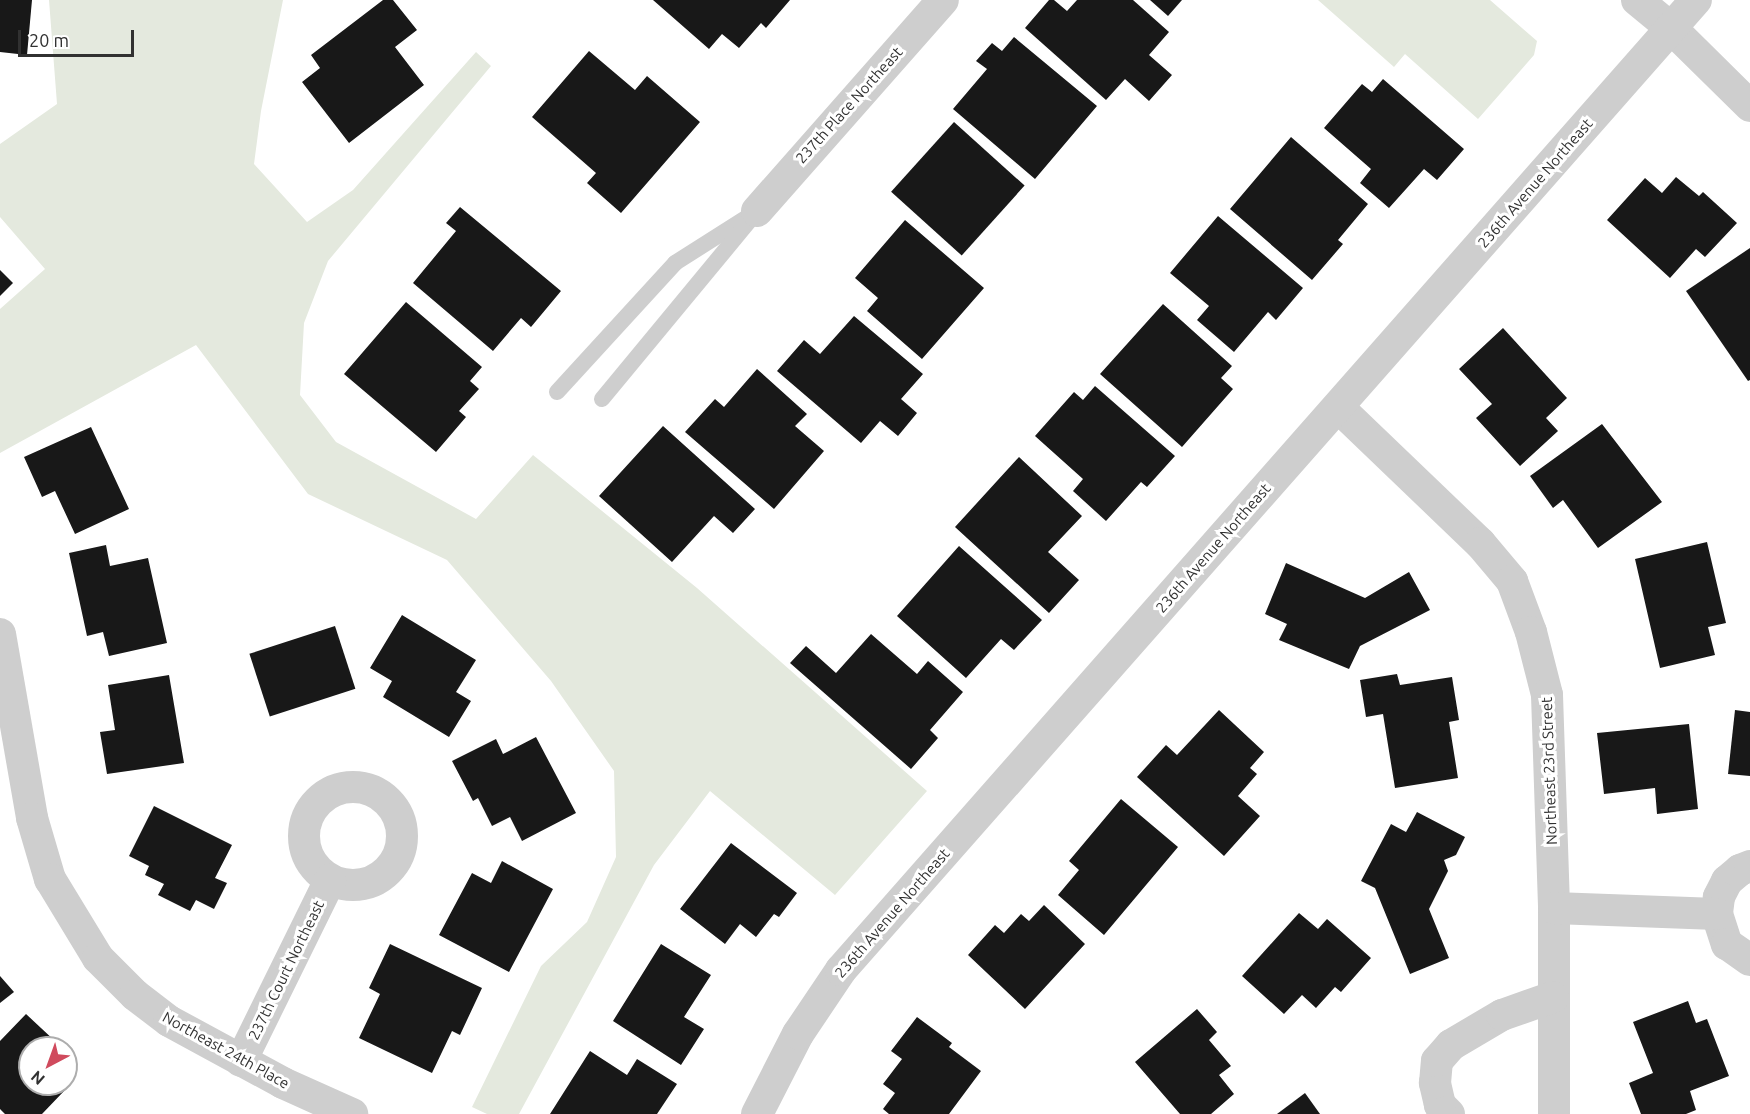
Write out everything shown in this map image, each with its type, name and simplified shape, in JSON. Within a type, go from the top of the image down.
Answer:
[{"type":"street","name":"237th Place Northeast","points":[[757,211],[943,0]]},
{"type":"street","points":[[1637,0],[1671,28],[1750,106]]},
{"type":"street","name":"236th Avenue Northeast","points":[[757,1114],[798,1034],[840,970],[1696,0]]},
{"type":"street","name":"Northeast 23rd Street","points":[[1338,407],[1480,543],[1512,581],[1531,632],[1547,695],[1554,908],[1554,1114]]},
{"type":"street","name":"Northeast 24th Place","points":[[0,634],[32,818],[50,879],[98,958],[135,995],[169,1021],[241,1061],[352,1114]]},
{"type":"street","points":[[1750,866],[1740,870],[1727,881],[1719,897],[1717,914],[1720,930],[1727,944],[1750,960]]},
{"type":"street","name":"237th Court Northeast","points":[[241,1061],[330,880]]},
{"type":"street","points":[[1554,908],[1717,914]]},
{"type":"street","points":[[1449,1114],[1440,1104],[1435,1083],[1437,1061],[1451,1045],[1502,1015],[1553,997]]},
{"type":"lane","points":[[557,392],[675,263],[757,211]]},
{"type":"lane","points":[[602,399],[757,211]]},
{"type":"shaded area","points":[[49,0],[283,0],[261,111],[254,164],[307,222],[353,190],[476,52],[491,66],[328,261],[304,323],[300,395],[336,442],[476,519],[533,455],[697,588],[927,791],[835,895],[710,791],[654,865],[519,1114],[487,1114],[472,1107],[541,966],[587,922],[616,857],[614,771],[551,681],[447,560],[308,494],[196,345],[0,453],[0,309],[45,269],[0,217],[0,144],[57,104]]},
{"type":"shaded area","points":[[1318,0],[1490,0],[1537,41],[1534,55],[1478,119],[1405,54],[1394,67]]},
{"type":"building","points":[[0,0],[32,0],[27,55],[0,52]]},
{"type":"building","points":[[383,0],[393,0],[417,30],[395,47],[424,85],[349,143],[302,82],[320,68],[311,55]]},
{"type":"building","points":[[653,0],[790,0],[766,28],[761,23],[739,48],[722,34],[709,49]]},
{"type":"building","points":[[1049,0],[1054,0],[1067,11],[1077,0],[1133,0],[1169,32],[1149,55],[1172,75],[1149,101],[1125,79],[1106,100],[1025,28]]},
{"type":"building","points":[[1150,0],[1182,0],[1168,16]]},
{"type":"building","points":[[1014,37],[1097,106],[1035,179],[953,109],[987,69],[976,61],[992,43],[1002,51]]},
{"type":"building","points":[[589,51],[635,90],[647,76],[700,122],[621,213],[587,183],[596,173],[532,117]]},
{"type":"building","points":[[1383,79],[1464,149],[1437,180],[1424,169],[1389,208],[1360,183],[1371,169],[1324,128],[1362,84],[1372,92]]},
{"type":"building","points":[[954,122],[1025,186],[962,255],[891,192]]},
{"type":"building","points":[[1291,137],[1368,204],[1338,240],[1343,244],[1312,280],[1230,209]]},
{"type":"building","points":[[1676,177],[1699,196],[1703,192],[1737,223],[1705,257],[1696,249],[1670,278],[1607,220],[1645,178],[1662,193]]},
{"type":"building","points":[[460,207],[561,291],[531,327],[521,318],[493,351],[413,283],[456,231],[446,223]]},
{"type":"building","points":[[1218,216],[1303,288],[1276,320],[1268,312],[1234,352],[1197,320],[1209,306],[1170,273]]},
{"type":"building","points":[[905,220],[984,288],[922,359],[867,311],[878,298],[855,278]]},
{"type":"building","points":[[1750,248],[1750,380],[1748,381],[1686,291]]},
{"type":"building","points":[[0,270],[13,283],[0,296]]},
{"type":"building","points":[[406,302],[482,367],[470,381],[479,389],[459,411],[466,417],[436,452],[344,374]]},
{"type":"building","points":[[1163,304],[1232,366],[1221,378],[1233,389],[1182,447],[1100,374]]},
{"type":"building","points":[[854,316],[923,374],[901,399],[917,413],[898,436],[880,421],[861,443],[777,371],[804,340],[820,354]]},
{"type":"building","points":[[1503,328],[1567,398],[1546,418],[1558,431],[1520,466],[1476,418],[1492,404],[1459,369]]},
{"type":"building","points":[[757,369],[807,414],[795,426],[824,451],[774,509],[685,432],[715,399],[724,407]]},
{"type":"building","points":[[1095,386],[1175,456],[1147,487],[1141,482],[1106,521],[1073,491],[1083,479],[1035,436],[1074,392],[1083,400]]},
{"type":"building","points":[[1602,424],[1662,502],[1598,548],[1563,500],[1553,508],[1530,476]]},
{"type":"building","points":[[663,426],[755,509],[733,533],[714,516],[672,562],[599,496]]},
{"type":"building","points":[[91,427],[129,509],[75,534],[55,491],[42,497],[24,457]]},
{"type":"building","points":[[1019,457],[1082,516],[1048,552],[1079,580],[1049,613],[955,527]]},
{"type":"building","points":[[1707,542],[1726,623],[1708,627],[1715,655],[1660,668],[1635,559]]},
{"type":"building","points":[[106,545],[110,566],[148,558],[167,643],[109,656],[103,632],[87,636],[69,553]]},
{"type":"building","points":[[959,546],[1042,620],[1014,650],[1001,639],[966,678],[897,616]]},
{"type":"building","points":[[1286,563],[1365,598],[1409,572],[1430,610],[1360,646],[1349,669],[1279,640],[1287,624],[1265,614]]},
{"type":"building","points":[[402,615],[476,660],[456,692],[471,701],[449,737],[383,697],[392,681],[370,668]]},
{"type":"building","points":[[335,626],[355,689],[270,717],[249,654]]},
{"type":"building","points":[[871,634],[917,674],[928,661],[963,692],[930,730],[938,738],[911,769],[790,663],[806,646],[836,673]]},
{"type":"building","points":[[1397,674],[1400,685],[1452,677],[1459,720],[1449,722],[1458,778],[1395,788],[1383,714],[1366,717],[1360,680]]},
{"type":"building","points":[[169,675],[184,763],[107,774],[100,732],[115,730],[108,685]]},
{"type":"building","points":[[1219,710],[1264,752],[1250,768],[1257,774],[1238,796],[1260,816],[1224,856],[1137,777],[1166,745],[1177,755]]},
{"type":"building","points":[[1735,710],[1750,712],[1750,776],[1728,774]]},
{"type":"building","points":[[1689,724],[1698,809],[1657,814],[1655,788],[1604,794],[1597,733]]},
{"type":"building","points":[[536,737],[576,813],[522,841],[510,817],[492,826],[478,798],[473,801],[452,761],[496,739],[503,754]]},
{"type":"building","points":[[1121,799],[1178,847],[1104,935],[1058,895],[1079,870],[1069,861]]},
{"type":"building","points":[[154,806],[232,845],[215,878],[227,883],[214,909],[196,900],[190,911],[158,895],[164,884],[145,875],[149,866],[129,856]]},
{"type":"building","points":[[1417,812],[1465,837],[1456,855],[1444,860],[1448,871],[1429,909],[1449,958],[1410,974],[1375,888],[1361,881],[1391,824],[1406,832]]},
{"type":"building","points":[[731,843],[797,893],[779,917],[774,914],[756,937],[740,924],[725,944],[680,909]]},
{"type":"building","points":[[502,861],[553,889],[509,972],[439,935],[472,873],[491,883]]},
{"type":"building","points":[[1044,905],[1085,944],[1025,1009],[968,955],[995,925],[1004,933],[1021,914],[1029,921]]},
{"type":"building","points":[[1299,913],[1318,929],[1327,919],[1371,958],[1341,992],[1335,987],[1316,1008],[1302,995],[1284,1014],[1242,976]]},
{"type":"building","points":[[390,944],[482,988],[460,1035],[452,1031],[432,1073],[359,1038],[380,994],[369,988]]},
{"type":"building","points":[[661,944],[711,975],[684,1017],[704,1029],[681,1065],[613,1021]]},
{"type":"building","points":[[0,976],[14,992],[0,1003]]},
{"type":"building","points":[[1688,1001],[1696,1023],[1707,1019],[1729,1076],[1690,1091],[1696,1110],[1686,1114],[1641,1114],[1629,1083],[1653,1073],[1633,1022]]},
{"type":"building","points":[[1197,1009],[1217,1032],[1209,1040],[1231,1066],[1219,1075],[1234,1094],[1211,1114],[1180,1114],[1135,1062]]},
{"type":"building","points":[[26,1014],[50,1036],[18,1036],[18,1096],[59,1096],[42,1114],[5,1114],[0,1109],[0,1041]]},
{"type":"building","points":[[917,1017],[952,1043],[949,1047],[981,1071],[949,1114],[889,1114],[883,1109],[895,1093],[883,1084],[902,1059],[891,1051]]},
{"type":"building","points":[[590,1051],[627,1075],[637,1059],[677,1084],[657,1114],[550,1114]]},
{"type":"building","points":[[1305,1093],[1320,1114],[1277,1114]]}]
